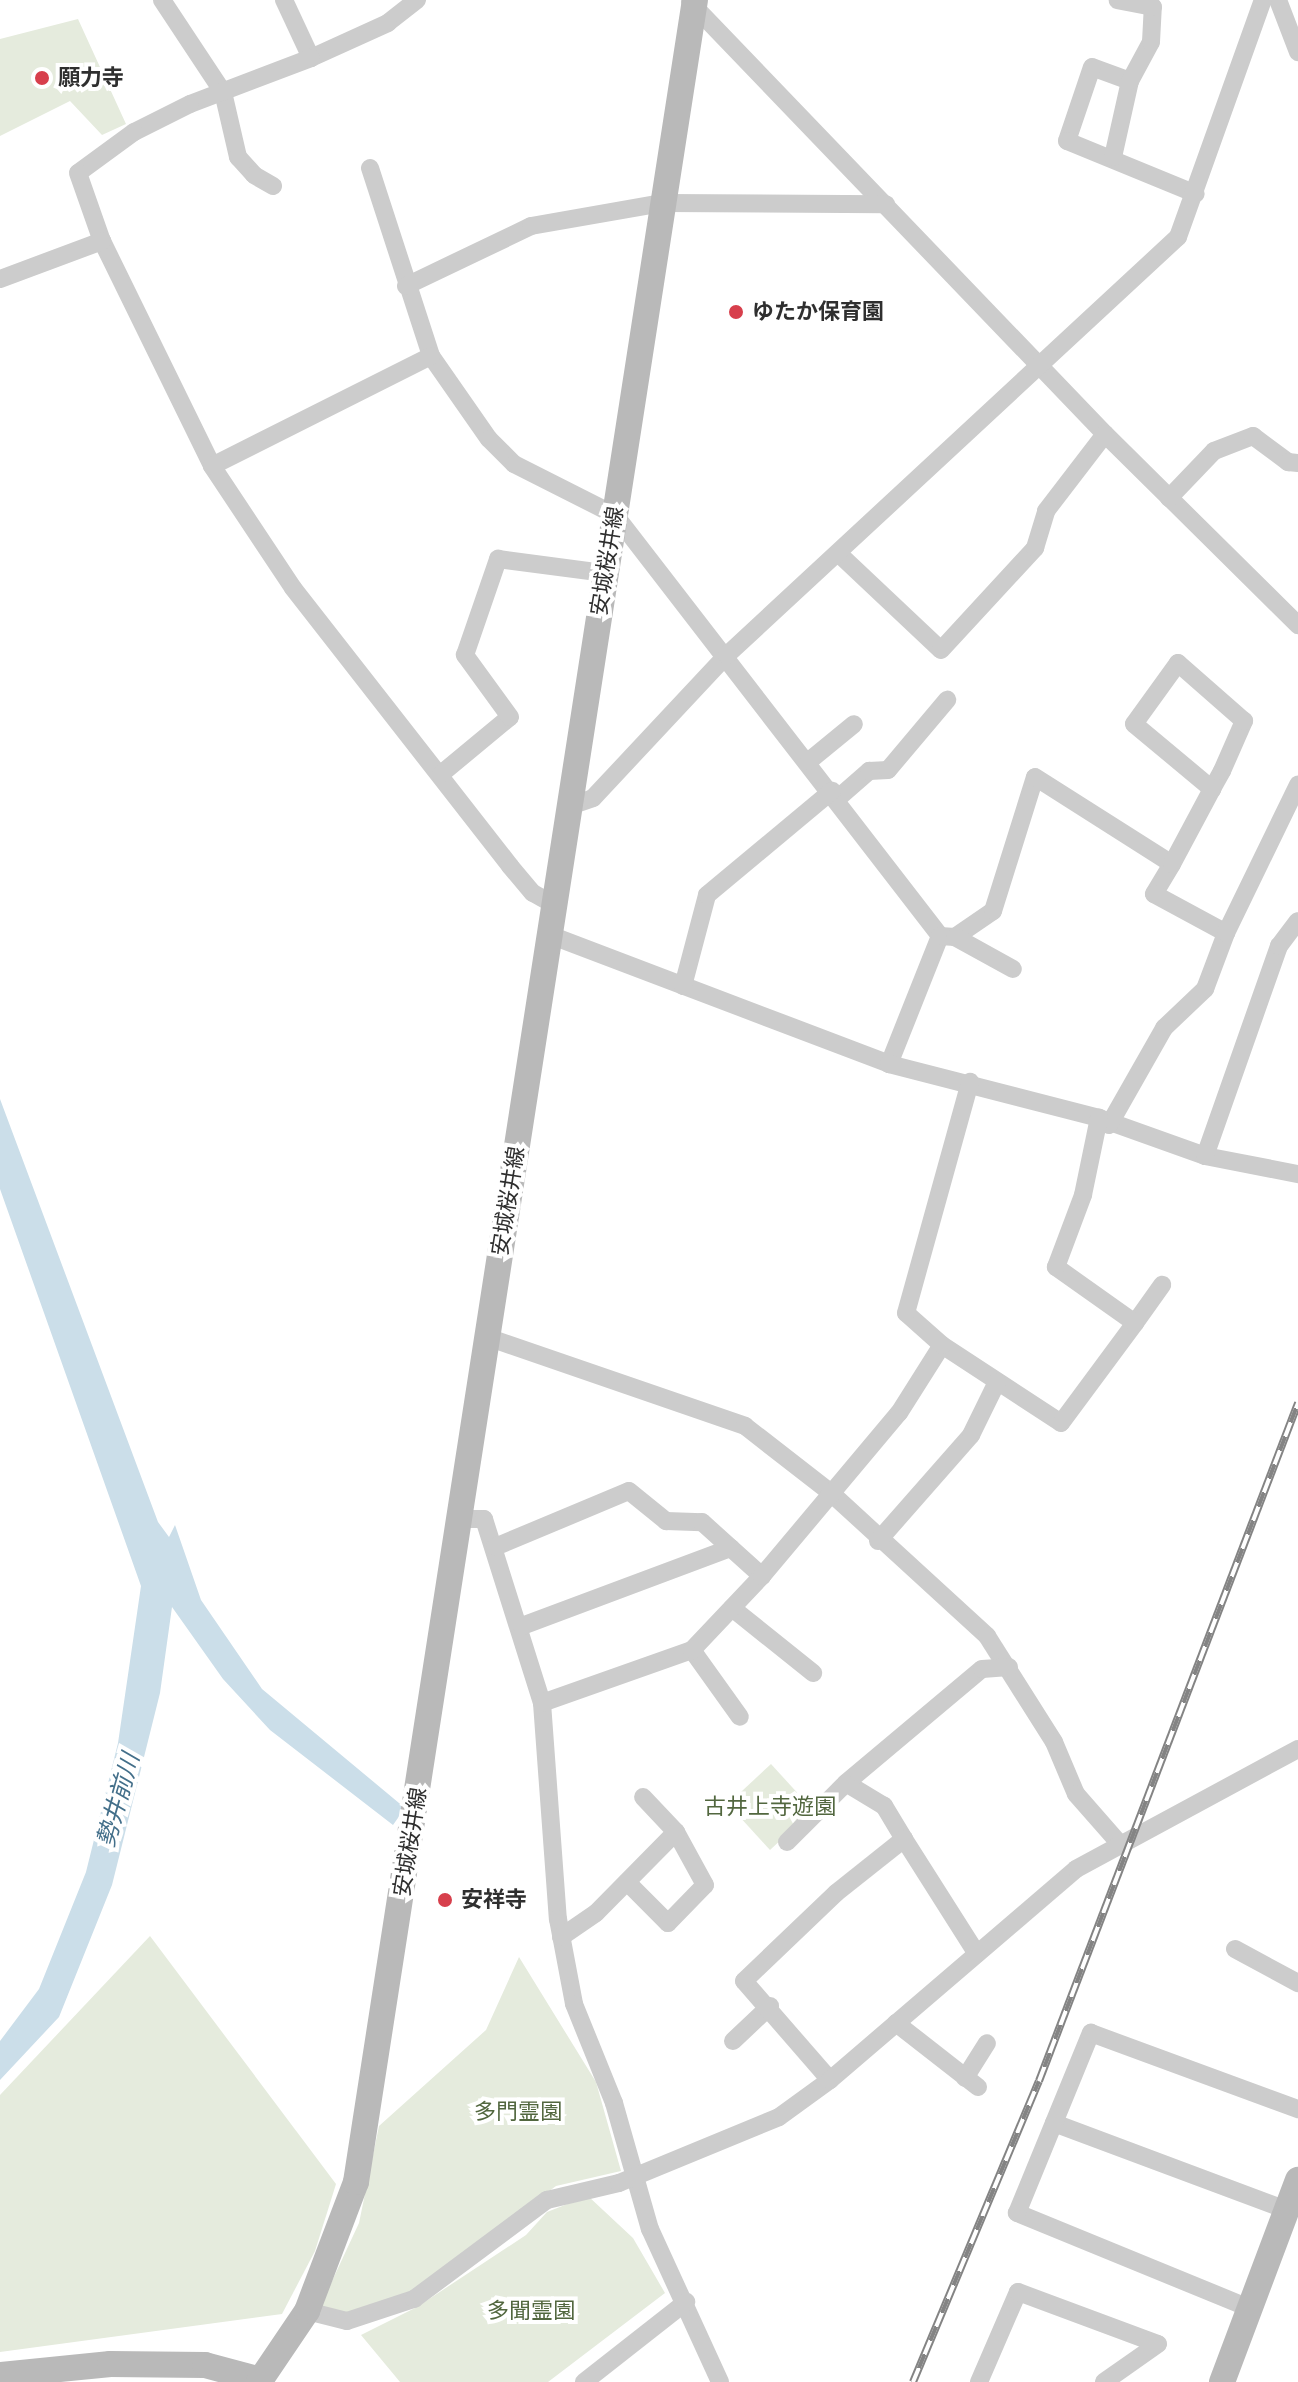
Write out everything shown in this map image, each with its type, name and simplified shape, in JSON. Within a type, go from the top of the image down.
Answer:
[{"type":"main road","name":"安城桜井線","points":[[261,2381],[307,2311],[356,2182],[693,2]]},
{"type":"main road","points":[[1222,2382],[1298,2180]]},
{"type":"main road","points":[[6,2377],[110,2364],[205,2365],[261,2381]]},
{"type":"street","points":[[162,0],[223,92],[238,157],[254,175],[273,186]]},
{"type":"street","points":[[284,0],[311,58]]},
{"type":"street","points":[[417,0],[388,23],[134,132],[78,173],[102,241],[212,466],[293,588],[533,893],[555,905]]},
{"type":"street","points":[[1113,157],[1130,81],[1151,42],[1153,7],[1118,0]]},
{"type":"street","points":[[570,806],[593,798],[727,655],[1038,363],[1178,237],[1196,194],[1263,0]]},
{"type":"street","points":[[1278,0],[1298,52]]},
{"type":"street","points":[[693,2],[1105,434],[1298,625]]},
{"type":"street","points":[[1130,81],[1092,67],[1067,141],[1113,157],[1196,194]]},
{"type":"street","points":[[370,168],[431,356],[489,439],[514,464],[615,515],[948,936],[1013,969]]},
{"type":"street","points":[[406,286],[531,226],[663,203],[886,204]]},
{"type":"street","points":[[0,279],[102,241]]},
{"type":"street","points":[[212,466],[431,356]]},
{"type":"street","points":[[838,553],[941,650],[1035,548],[1046,511],[1105,434]]},
{"type":"street","points":[[1169,498],[1214,451],[1253,436],[1288,462],[1298,463]]},
{"type":"street","points":[[441,774],[510,717],[465,655],[498,559],[605,573]]},
{"type":"street","points":[[1212,789],[1134,724],[1178,663],[1244,721],[1212,789],[1154,894],[1226,933]]},
{"type":"street","points":[[683,986],[707,895],[869,771],[888,770],[947,700]]},
{"type":"street","points":[[809,761],[854,724]]},
{"type":"street","points":[[889,1064],[948,936],[993,911],[1035,777],[1172,864]]},
{"type":"street","points":[[1135,1323],[1056,1267],[1083,1195],[1104,1122],[1164,1028],[1205,989],[1226,933],[1298,785]]},
{"type":"street","points":[[1205,1156],[1279,946],[1298,921]]},
{"type":"street","points":[[550,935],[889,1064],[970,1082],[1205,1156],[1298,1174]]},
{"type":"street","points":[[970,1082],[906,1313],[942,1345],[1061,1423],[1162,1285]]},
{"type":"street","points":[[487,1337],[745,1426],[831,1493],[878,1541],[987,1636],[1054,1742],[1076,1794],[1119,1843]]},
{"type":"street","points":[[542,1703],[692,1650],[762,1576],[899,1413],[942,1345]]},
{"type":"street","points":[[878,1541],[971,1435],[997,1382]]},
{"type":"street","points":[[495,1547],[629,1491],[666,1521],[702,1522],[762,1576]]},
{"type":"street","points":[[460,1519],[484,1519],[522,1626],[542,1703],[561,1937],[574,2004],[614,2103],[650,2229],[720,2382]]},
{"type":"street","points":[[522,1626],[731,1548]]},
{"type":"street","points":[[732,1608],[813,1673]]},
{"type":"street","points":[[692,1650],[740,1717]]},
{"type":"street","points":[[787,1842],[846,1783],[982,1669],[1009,1667]]},
{"type":"street","points":[[307,2311],[347,2321],[414,2299],[547,2200],[694,2156],[779,2117],[830,2080],[1076,1869],[1119,1843],[1193,1809],[1298,1749]]},
{"type":"street","points":[[846,1783],[884,1806],[977,1954]]},
{"type":"street","points":[[627,1882],[668,1923],[705,1885],[676,1832],[643,1797]]},
{"type":"street","points":[[561,1937],[596,1913],[676,1832]]},
{"type":"street","points":[[830,2080],[770,2006],[744,1981],[836,1893],[904,1839]]},
{"type":"street","points":[[1235,1949],[1298,1983]]},
{"type":"street","points":[[733,2041],[770,2006]]},
{"type":"street","points":[[896,2023],[972,2082],[987,2043]]},
{"type":"street","points":[[1249,2308],[1017,2213],[1091,2033],[1298,2109]]},
{"type":"street","points":[[1054,2123],[1287,2210]]},
{"type":"street","points":[[979,2382],[1018,2292],[1158,2344],[1104,2382]]},
{"type":"street","points":[[584,2382],[686,2302]]},
{"type":"green space","points":[[78,19],[126,124],[102,135],[70,101],[0,136],[0,39]]},
{"type":"green space","name":"古井上寺遊園","points":[[771,1764],[813,1810],[770,1850],[728,1804]]},
{"type":"green space","points":[[150,1936],[336,2184],[315,2251],[282,2314],[0,2352],[0,2095]]},
{"type":"green space","name":"多門霊園","points":[[519,1957],[596,2082],[621,2171],[556,2186],[410,2296],[348,2319],[319,2309],[359,2223],[379,2126],[486,2030]]},
{"type":"green space","name":"多聞霊園","points":[[588,2196],[633,2238],[665,2293],[548,2382],[400,2382],[361,2335],[417,2307],[526,2235],[547,2212]]},
{"type":"water","name":"勢井前川","points":[[0,1099],[158,1522],[169,1537],[175,1525],[201,1600],[262,1689],[405,1808],[393,1825],[270,1730],[223,1679],[172,1607],[160,1693],[112,1885],[59,2017],[0,2080],[0,2041],[39,1989],[86,1872],[118,1743],[141,1586],[0,1189]]},
{"type":"railway","points":[[913,2382],[1039,2081],[1298,1403]]},
{"type":"place","name":"願力寺","points":[[42,78]]},
{"type":"place","name":"ゆたか保育園","points":[[736,312]]},
{"type":"place","name":"安祥寺","points":[[445,1900]]}]
